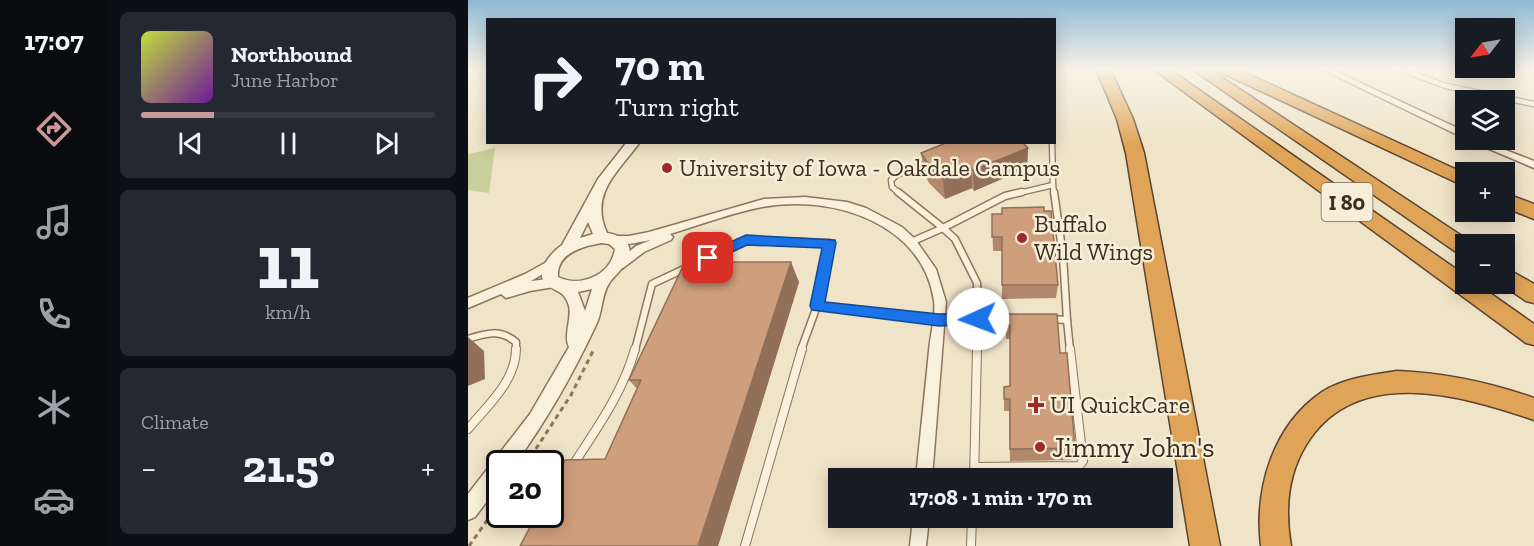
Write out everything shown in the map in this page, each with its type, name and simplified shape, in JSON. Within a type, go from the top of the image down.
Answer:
[{"type":"highway","points":[[1114,94],[1125,119],[1135,153],[1205,546]]},
{"type":"highway","name":"I 80","points":[[1196,94],[1534,336]]},
{"type":"highway","name":"I 80","points":[[1237,94],[1455,242]]},
{"type":"highway","points":[[1280,94],[1455,176]]},
{"type":"highway","points":[[1515,204],[1534,212]]},
{"type":"highway","points":[[1515,282],[1534,295]]},
{"type":"highway","points":[[1276,546],[1274,506],[1282,464],[1302,425],[1332,400],[1371,385],[1416,382],[1471,390],[1534,409]]},
{"type":"street","points":[[1380,94],[1455,131]]},
{"type":"street","points":[[470,302],[529,277],[554,262],[567,249],[614,164],[632,144]]},
{"type":"street","points":[[1497,150],[1534,165]]},
{"type":"street","points":[[596,194],[595,222],[608,238],[622,248],[623,256],[619,265]]},
{"type":"street","points":[[567,249],[589,239],[629,240],[690,226],[764,203],[825,202],[862,211],[898,230],[911,242],[930,269],[940,302],[925,468]]},
{"type":"street","points":[[470,302],[530,286],[582,287],[604,278],[640,249],[690,226]]},
{"type":"street","points":[[554,262],[549,272],[551,280],[575,297],[578,312],[574,352]]},
{"type":"street","points":[[513,450],[548,402],[592,318],[596,297],[604,278]]},
{"type":"street","points":[[468,510],[486,486]]},
{"type":"street","points":[[918,546],[920,528]]},
{"type":"lane","points":[[1487,94],[1534,104]]},
{"type":"lane","points":[[931,160],[891,180],[892,187],[955,239],[977,283],[975,467],[1073,467],[1079,466],[1083,461],[1053,185],[1052,144]]},
{"type":"lane","points":[[911,242],[1005,196],[1053,185]]},
{"type":"lane","points":[[569,473],[611,406],[632,362],[652,284],[746,240],[830,243],[817,306],[796,364],[745,546]]},
{"type":"lane","points":[[817,306],[939,320],[1023,319]]},
{"type":"lane","points":[[1045,319],[1067,320]]},
{"type":"lane","points":[[468,339],[490,332],[501,332],[516,342],[517,351],[514,365],[501,388],[468,429]]},
{"type":"lane","points":[[971,546],[972,528]]},
{"type":"path","points":[[469,546],[486,522]]},
{"type":"green space","points":[[495,148],[489,193],[468,190],[468,154]]},
{"type":"building","points":[[943,144],[1024,144],[1028,148],[973,170],[971,168],[943,179],[921,153]]},
{"type":"building","points":[[1044,207],[1044,211],[1051,211],[1058,285],[1002,285],[1002,237],[992,237],[992,214],[1002,214],[1002,208]]},
{"type":"building","points":[[685,262],[791,262],[698,546],[520,546],[530,528],[564,528],[564,462],[605,459],[641,380],[629,380]]},
{"type":"building","points":[[1006,314],[1057,314],[1060,353],[1067,353],[1075,448],[1010,449],[1010,399],[1004,399],[1004,387],[1010,386],[1010,325],[1006,325]]},
{"type":"place","name":"University of Iowa - Oakdale Campus","points":[[667,168]]},
{"type":"place","name":"Buffalo Wild Wings","points":[[1022,238]]},
{"type":"place","name":"UI QuickCare","points":[[1036,405]]},
{"type":"place","name":"Jimmy John's","points":[[1040,447]]},
{"type":"route","points":[[708,258],[746,240],[830,243],[817,306],[939,320],[978,319]]}]
